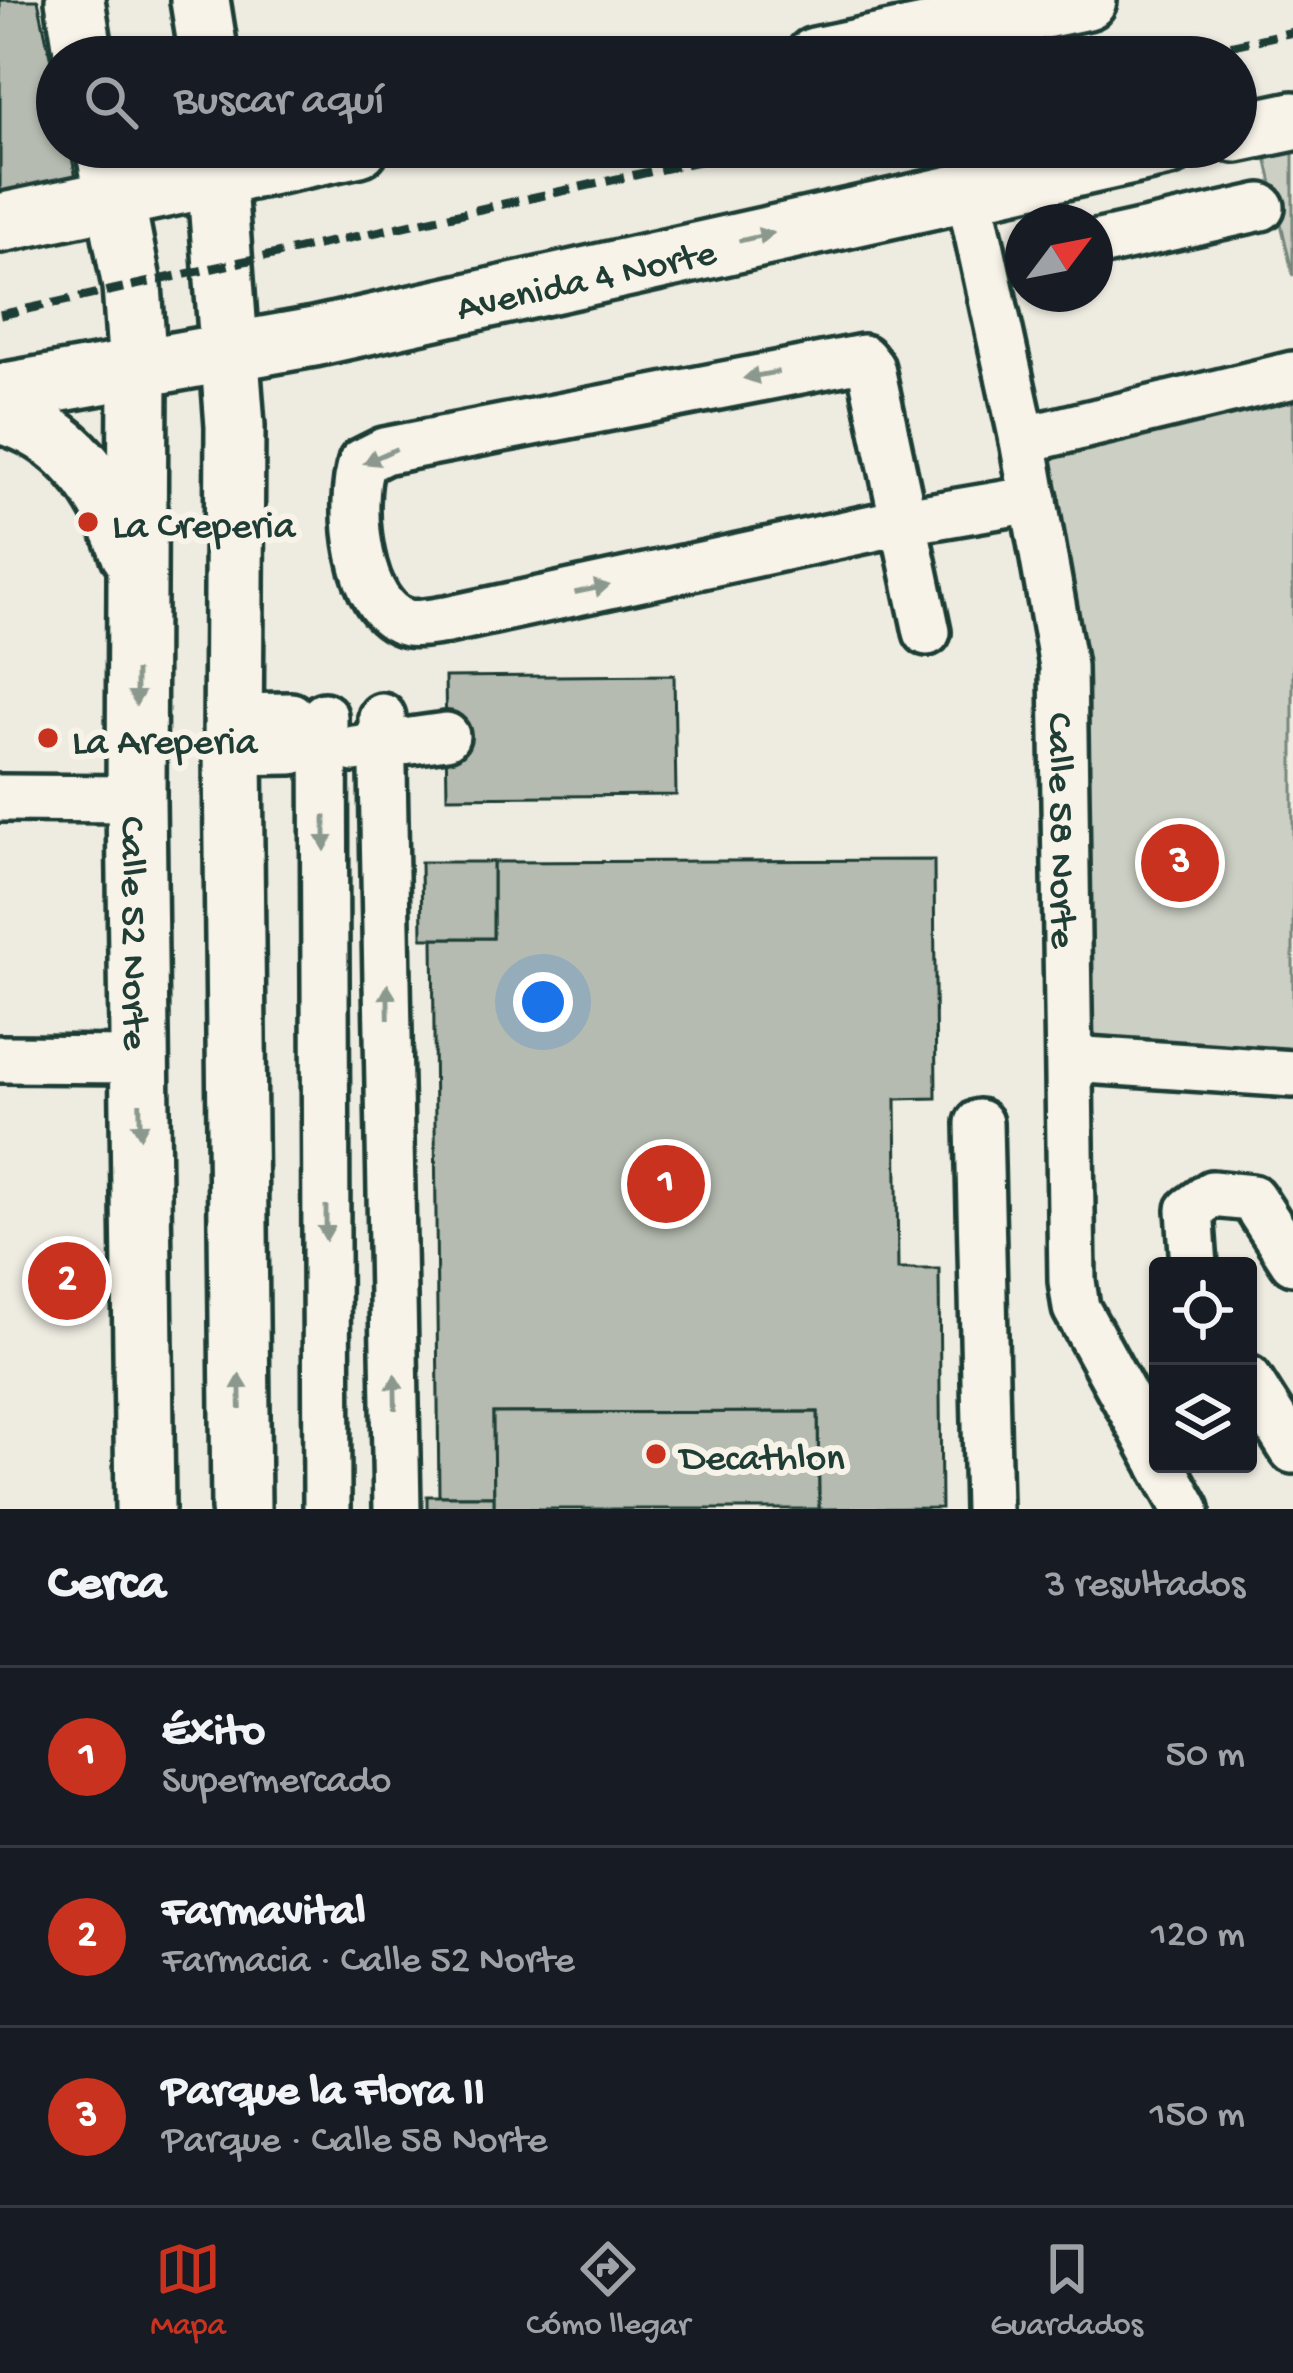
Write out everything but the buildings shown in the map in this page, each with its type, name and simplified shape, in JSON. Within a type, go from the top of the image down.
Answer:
[{"type":"main road","points":[[75,0],[81,36]]},
{"type":"main road","points":[[874,36],[925,18],[1087,0]]},
{"type":"main road","points":[[1257,129],[1293,121]]},
{"type":"main road","points":[[0,223],[111,172],[157,168]]},
{"type":"main road","points":[[215,168],[231,351],[241,1509]]},
{"type":"main road","name":"Avenida 4 Norte","points":[[0,393],[314,337],[1068,168]]},
{"type":"main road","name":"Calle 52 Norte","points":[[111,172],[132,286],[143,471],[136,571],[136,799],[145,1509]]},
{"type":"main road","points":[[230,457],[255,388],[281,360],[314,337]]},
{"type":"main road","points":[[0,414],[44,433],[76,457],[103,490],[136,571]]},
{"type":"main road","points":[[143,471],[164,443],[190,438],[230,457]]},
{"type":"street","name":"Calle 58 Norte","points":[[968,189],[1004,265],[1023,440],[1064,666],[1072,1281],[1076,1308],[1149,1441]]},
{"type":"street","points":[[1113,240],[1261,206]]},
{"type":"street","points":[[927,632],[905,521],[871,368],[863,358],[383,451],[362,462],[353,487],[368,589],[388,613],[409,623],[447,620],[905,521],[1034,500]]},
{"type":"street","points":[[1023,440],[1293,375]]},
{"type":"street","points":[[233,734],[446,729]]},
{"type":"street","points":[[382,732],[398,1509]]},
{"type":"street","points":[[309,734],[326,1280],[327,1509]]},
{"type":"street","points":[[0,798],[136,799]]},
{"type":"street","points":[[0,1059],[140,1060]]},
{"type":"street","points":[[1071,1059],[1293,1073]]},
{"type":"street","points":[[979,1123],[988,1509]]},
{"type":"street","points":[[1193,1257],[1190,1210],[1212,1194],[1252,1198],[1293,1261]]},
{"type":"street","points":[[326,1280],[393,1279]]},
{"type":"street","points":[[1257,1393],[1293,1450]]},
{"type":"street","name":"Calle 58 Norte","points":[[1166,1473],[1186,1509]]},
{"type":"shaded area","points":[[1293,121],[1293,276],[1265,153]]},
{"type":"shaded area","points":[[1293,375],[1293,1074],[1071,1059],[1063,666],[1023,440]]},
{"type":"railway","points":[[1257,40],[1293,32]]},
{"type":"railway","points":[[0,315],[667,168]]},
{"type":"place","name":"La Creperia","points":[[88,522]]},
{"type":"place","name":"La Areperia","points":[[48,738]]},
{"type":"place","name":"Parque la Flora II","points":[[1180,863]]},
{"type":"place","name":"Éxito","points":[[666,1184]]},
{"type":"place","name":"Farmavital","points":[[67,1281]]},
{"type":"place","name":"Decathlon","points":[[656,1454]]}]
